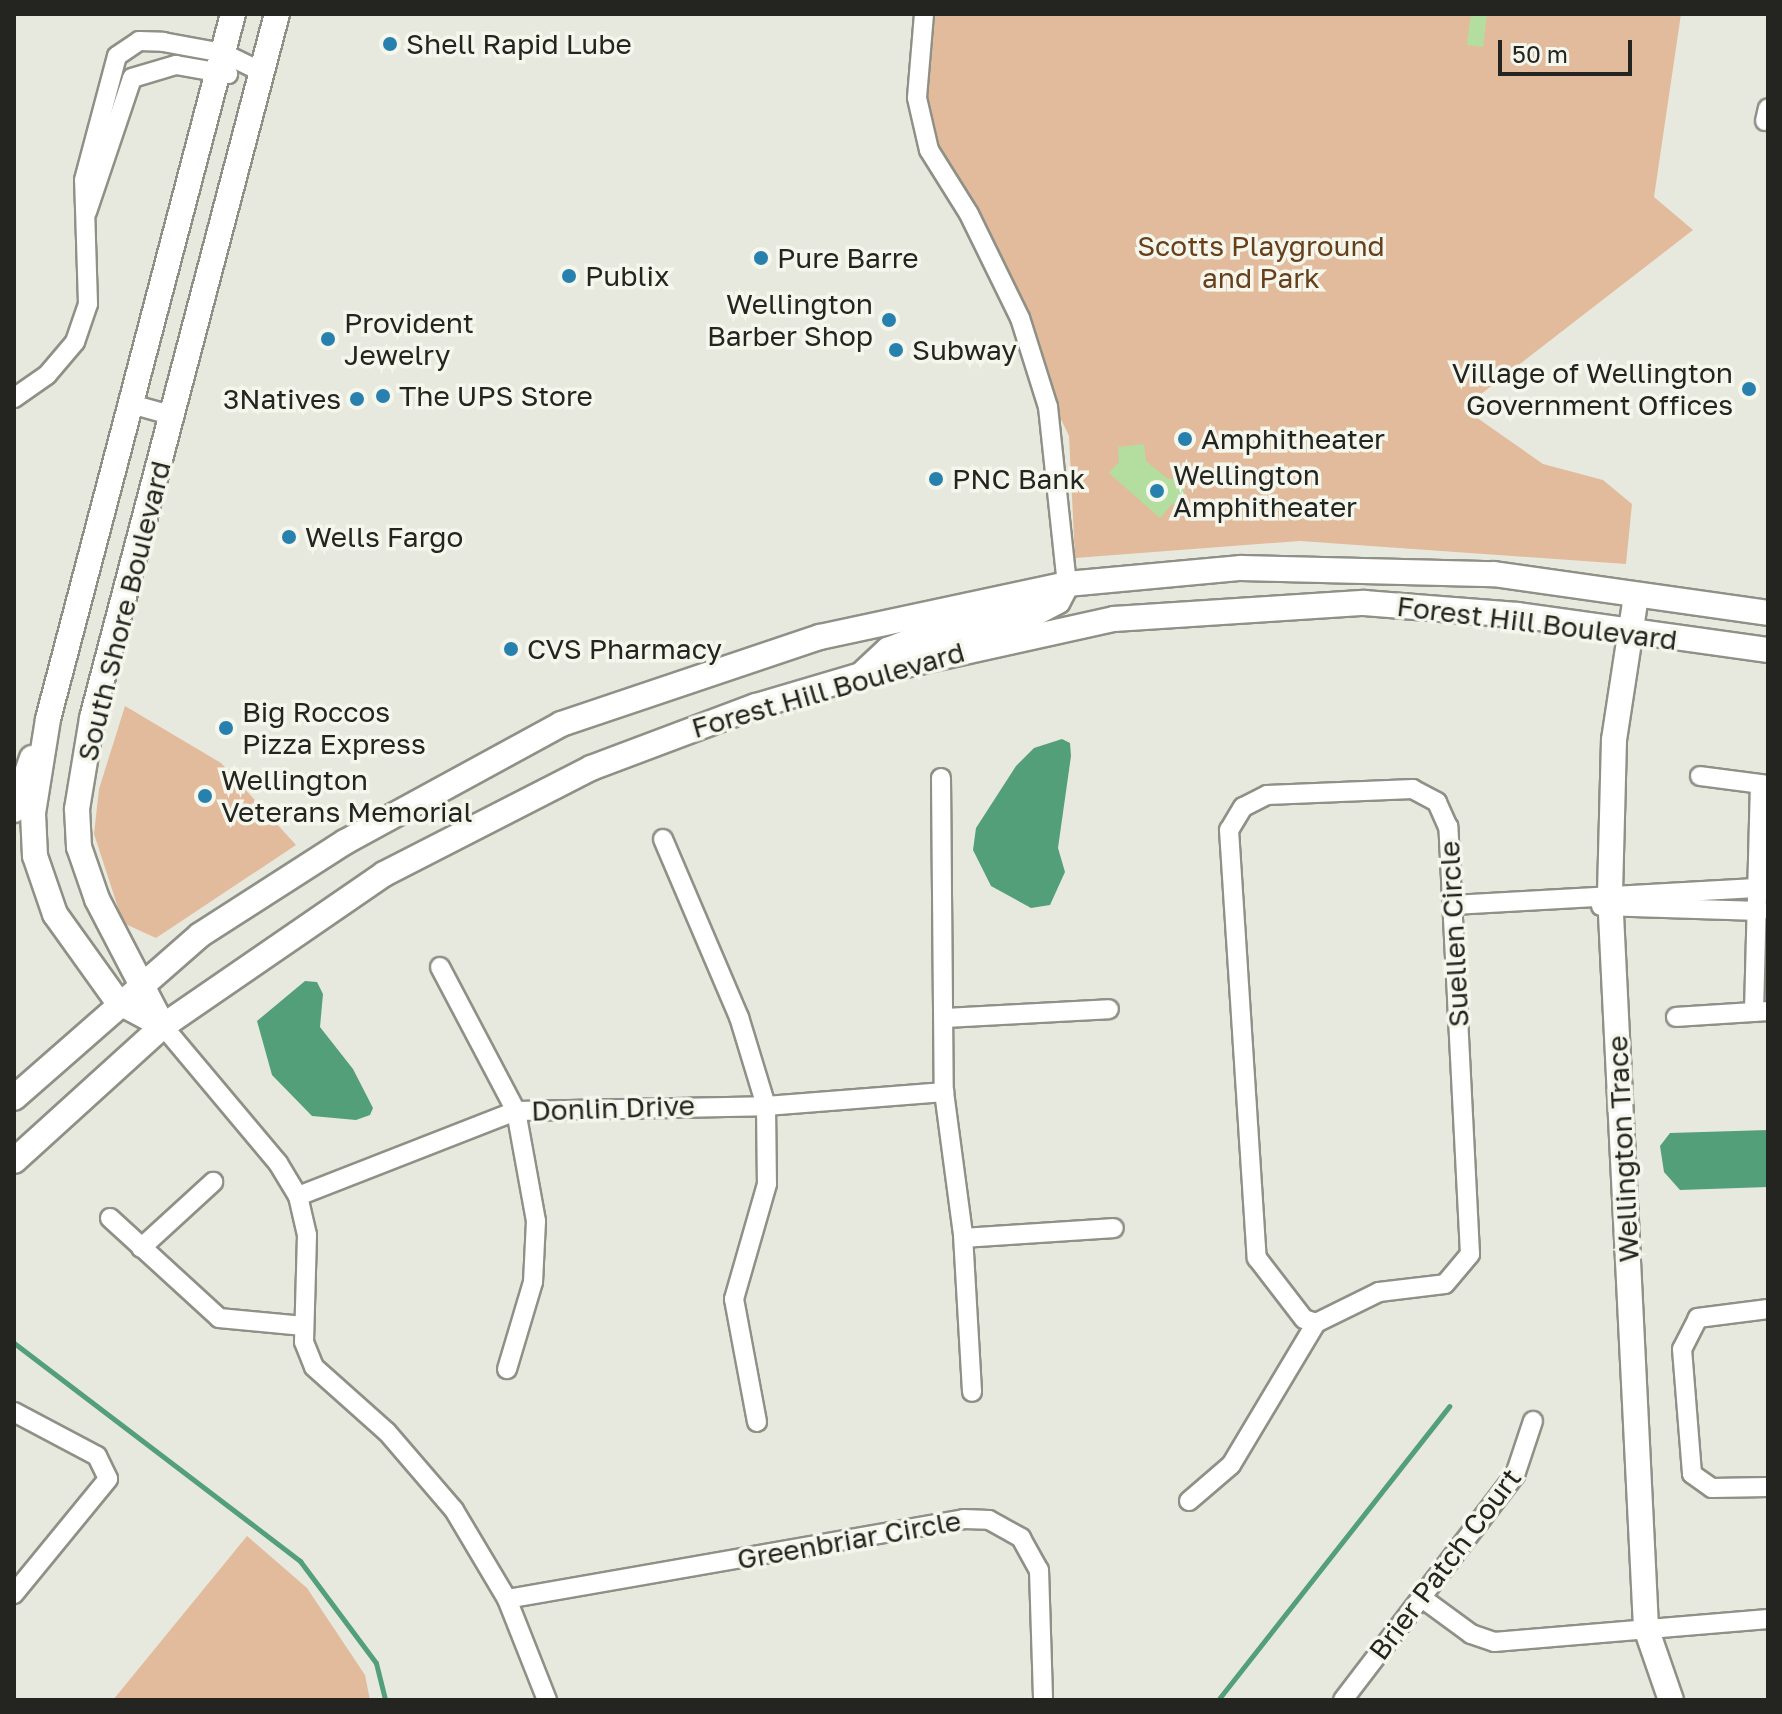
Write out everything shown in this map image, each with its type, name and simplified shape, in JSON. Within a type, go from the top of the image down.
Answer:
[{"type":"main road","name":"South Shore Boulevard","points":[[163,1026],[118,1002],[55,914],[35,856],[33,813],[48,719],[233,14]]},
{"type":"main road","name":"South Shore Boulevard","points":[[163,1026],[144,980],[97,899],[79,847],[77,809],[92,718],[174,416],[255,71],[277,14]]},
{"type":"main road","name":"Forest Hill Boulevard","points":[[14,1098],[144,980],[274,884],[561,724],[820,637],[1067,584],[1241,568],[1336,567],[1494,574],[1768,613]]},
{"type":"main road","points":[[863,674],[888,650],[910,641],[1034,614],[1058,601],[1067,584]]},
{"type":"main road","name":"Wellington Trace","points":[[1636,596],[1614,740],[1610,901],[1646,1628],[1671,1700]]},
{"type":"main road","name":"Forest Hill Boulevard","points":[[14,1161],[163,1026],[309,920],[511,806],[673,735],[863,674],[1114,619],[1364,603],[1518,615],[1630,635],[1768,650]]},
{"type":"main road","points":[[14,810],[48,719]]},
{"type":"street","points":[[924,14],[917,98],[929,150],[969,214],[1020,318],[1048,407],[1067,584]]},
{"type":"street","points":[[14,398],[47,375],[75,342],[88,304],[84,180],[117,56],[139,41],[220,65],[255,71]]},
{"type":"street","points":[[87,212],[132,78],[176,65],[220,65]]},
{"type":"street","points":[[131,404],[174,416]]},
{"type":"street","points":[[1676,1017],[1761,1012],[1764,785],[1700,776]]},
{"type":"street","points":[[941,778],[944,1092],[964,1238],[972,1392]]},
{"type":"street","name":"Suellen Circle","points":[[1413,789],[1444,814],[1453,905],[1470,1254],[1445,1284],[1379,1292],[1316,1323],[1304,1319],[1257,1258],[1229,830],[1243,807],[1267,795],[1413,789]]},
{"type":"street","points":[[663,839],[739,1017],[766,1106],[767,1184],[734,1299],[757,1422]]},
{"type":"street","points":[[1453,905],[1582,903],[1761,888]]},
{"type":"street","points":[[1610,901],[1760,911]]},
{"type":"street","points":[[440,967],[516,1111],[536,1221],[533,1282],[507,1369]]},
{"type":"street","points":[[945,1018],[1109,1009]]},
{"type":"street","points":[[163,1026],[278,1163],[298,1196],[307,1235],[304,1326],[314,1367],[422,1470],[507,1599],[547,1700]]},
{"type":"street","name":"Donlin Drive","points":[[298,1196],[516,1111],[766,1106],[944,1092]]},
{"type":"street","points":[[141,1248],[213,1182]]},
{"type":"street","points":[[110,1218],[219,1318],[304,1326]]},
{"type":"street","points":[[964,1238],[1114,1228]]},
{"type":"street","points":[[1768,1309],[1710,1313],[1684,1337],[1687,1463],[1701,1482],[1725,1489],[1768,1487]]},
{"type":"street","points":[[1189,1501],[1231,1465],[1316,1323]]},
{"type":"street","points":[[14,1412],[97,1456],[108,1479],[14,1594]]},
{"type":"street","name":"Brier Patch Court","points":[[1343,1700],[1515,1475],[1533,1421]]},
{"type":"street","name":"Greenbriar Circle","points":[[507,1599],[964,1519],[989,1520],[1021,1538],[1039,1570],[1043,1700]]},
{"type":"street","points":[[1422,1598],[1471,1634],[1494,1642],[1768,1619]]},
{"type":"green space","name":"Scotts Playground and Park","points":[[924,14],[1681,14],[1654,197],[1693,230],[1463,408],[1543,464],[1603,480],[1632,504],[1626,564],[1300,541],[1075,558],[1069,436],[915,115]]},
{"type":"green space","points":[[125,706],[221,763],[296,845],[156,938],[123,923],[94,834],[99,789]]},
{"type":"green space","points":[[247,1536],[307,1588],[365,1675],[370,1700],[113,1700]]},
{"type":"shaded area","points":[[1062,739],[1070,743],[1071,756],[1058,848],[1065,872],[1050,905],[1031,908],[991,886],[973,850],[976,828],[1016,766],[1034,748]]},
{"type":"shaded area","points":[[305,981],[317,982],[323,994],[320,1027],[353,1069],[373,1108],[370,1115],[356,1120],[312,1116],[272,1075],[257,1021]]},
{"type":"shaded area","points":[[1768,1130],[1768,1187],[1680,1190],[1664,1172],[1660,1146],[1670,1133]]},
{"type":"building","points":[[1471,14],[1487,14],[1483,47],[1467,45]]},
{"type":"building","name":"Wellington Amphitheater","points":[[1144,444],[1146,461],[1168,479],[1184,478],[1185,504],[1172,504],[1160,518],[1109,473],[1119,462],[1118,447]]},
{"type":"waterway","points":[[14,1343],[300,1561],[376,1663],[385,1700]]},
{"type":"waterway","points":[[1218,1700],[1449,1406]]},
{"type":"place","name":"Shell Rapid Lube","points":[[390,44]]},
{"type":"place","name":"Pure Barre","points":[[761,258]]},
{"type":"place","name":"Publix","points":[[569,276]]},
{"type":"place","name":"Wellington Barber Shop","points":[[889,320]]},
{"type":"place","name":"Provident Jewelry","points":[[328,339]]},
{"type":"place","name":"Subway","points":[[896,350]]},
{"type":"place","name":"Village of Wellington Government Offices","points":[[1749,389]]},
{"type":"place","name":"The UPS Store","points":[[383,396]]},
{"type":"place","name":"3Natives","points":[[357,399]]},
{"type":"place","name":"Amphitheater","points":[[1185,439]]},
{"type":"place","name":"PNC Bank","points":[[936,479]]},
{"type":"place","name":"Wellington Amphitheater","points":[[1157,491]]},
{"type":"place","name":"Wells Fargo","points":[[289,537]]},
{"type":"place","name":"CVS Pharmacy","points":[[511,649]]},
{"type":"place","name":"Big Roccos Pizza Express","points":[[226,728]]},
{"type":"place","name":"Wellington Veterans Memorial","points":[[205,796]]}]
